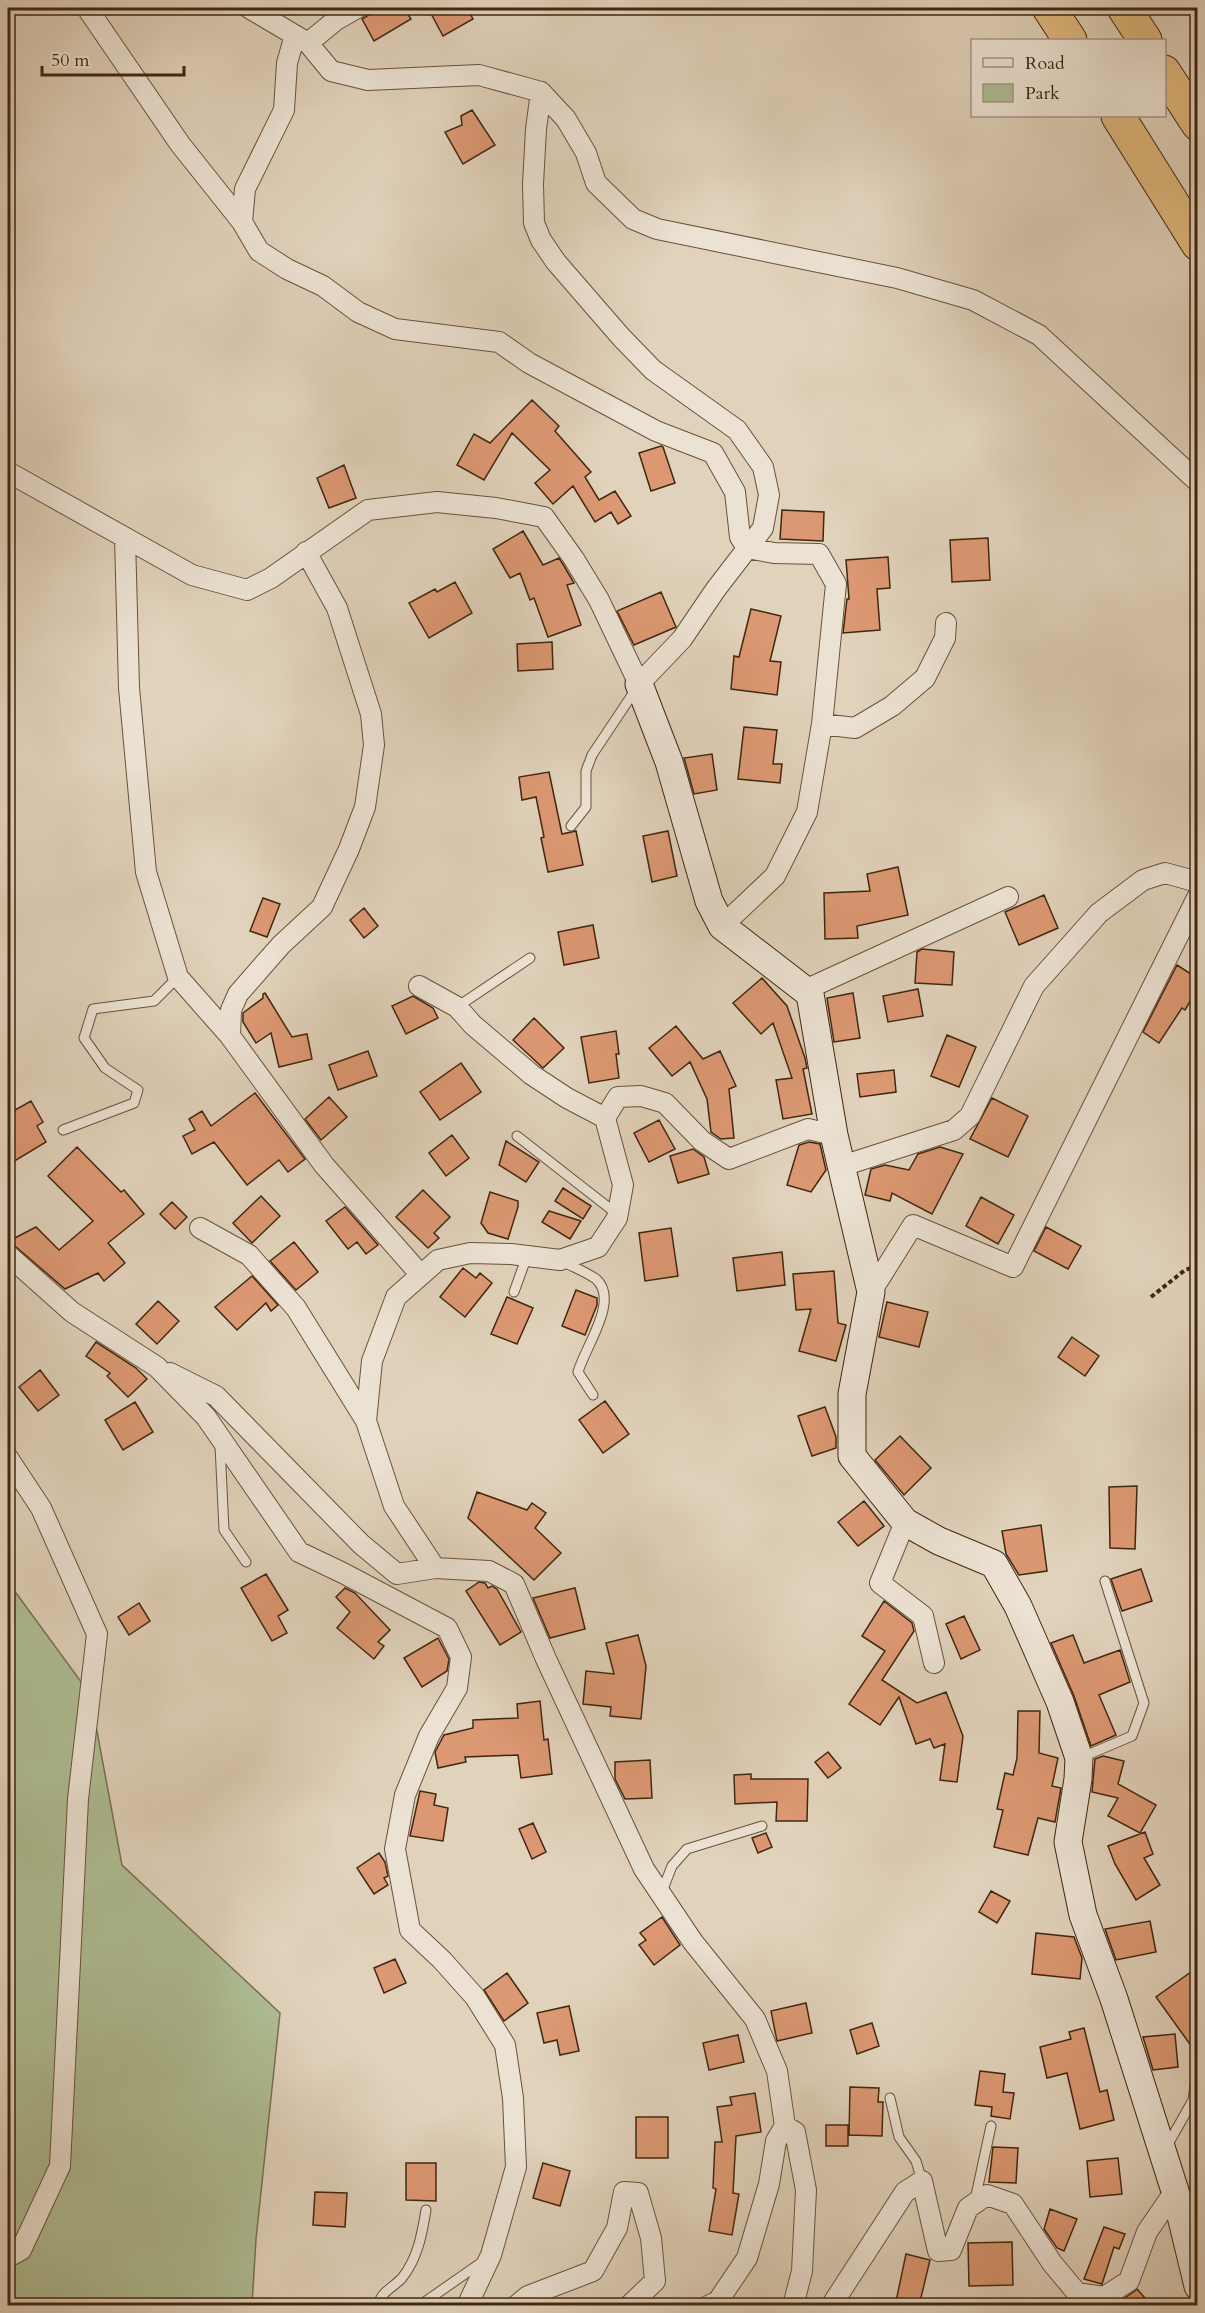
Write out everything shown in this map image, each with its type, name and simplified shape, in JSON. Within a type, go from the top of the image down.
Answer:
[{"type":"highway","points":[[1049,8],[1069,39]]},
{"type":"highway","points":[[1124,8],[1143,39]]},
{"type":"highway","points":[[1166,75],[1197,124]]},
{"type":"highway","points":[[1119,117],[1197,244]]},
{"type":"street","points":[[87,8],[180,144],[242,222],[259,251],[287,269],[323,286],[367,316],[395,330],[499,342],[530,363],[656,431],[713,453],[735,492],[740,537],[747,548],[774,553],[819,554],[836,584],[822,724],[807,812],[775,876],[722,926]]},
{"type":"street","points":[[249,8],[302,39],[331,71],[368,80],[479,75],[541,92],[566,119],[586,153],[596,183],[633,219],[657,230],[897,278],[973,300],[1039,335],[1197,482]]},
{"type":"street","points":[[242,222],[245,189],[284,110],[287,63],[302,39],[357,8]]},
{"type":"street","points":[[541,92],[533,184],[534,223],[541,240],[556,262],[653,370],[737,430],[763,467],[769,495],[763,528],[682,639],[639,684]]},
{"type":"street","points":[[8,472],[192,575],[247,590],[270,578],[368,510],[437,502],[496,508],[544,517],[574,559],[599,600],[639,684],[669,762],[709,901],[722,926],[810,994],[834,1135],[871,1292]]},
{"type":"street","points":[[125,538],[129,688],[146,873],[178,977],[230,1036],[324,1165],[420,1274]]},
{"type":"street","points":[[230,1036],[231,1011],[238,994],[281,945],[322,907],[349,849],[365,807],[374,745],[370,714],[337,608],[306,552]]},
{"type":"street","points":[[822,724],[855,728],[892,706],[925,678],[945,638],[946,623]]},
{"type":"street","points":[[842,1166],[954,1130],[970,1116],[1034,986],[1099,913],[1143,880],[1165,873],[1197,882]]},
{"type":"street","points":[[1197,896],[1013,1267],[913,1225],[871,1292],[852,1394],[852,1456],[905,1522],[939,1541],[994,1564],[1018,1606],[1055,1691],[1079,1758],[1068,1842],[1083,1915],[1114,1999],[1175,2191],[1197,2286]]},
{"type":"street","points":[[805,990],[1008,897]]},
{"type":"street","points":[[419,986],[457,1007],[473,1025],[532,1075],[567,1098],[605,1118]]},
{"type":"street","points":[[366,1421],[372,1361],[396,1297],[438,1260],[470,1253],[560,1260],[598,1247],[618,1214],[623,1185],[605,1118],[618,1097],[641,1096],[665,1103],[702,1141],[729,1159],[808,1129],[834,1135]]},
{"type":"street","points":[[200,1228],[249,1256],[296,1308],[366,1421],[394,1506],[435,1568]]},
{"type":"street","points":[[8,1255],[72,1312],[157,1367],[216,1396],[361,1544],[397,1574],[435,1568],[489,1571],[514,1584],[606,1791],[644,1869],[693,1942],[755,2019],[777,2071],[785,2126],[776,2141],[769,2184],[747,2258],[718,2301],[708,2306]]},
{"type":"street","points":[[157,1367],[206,1418],[300,1552],[447,1629],[461,1657],[457,1688],[429,1736],[405,1795],[395,1849],[410,1930],[442,1960],[475,1997],[505,2044],[513,2098],[516,2167],[492,2255],[467,2306]]},
{"type":"street","points":[[8,1458],[40,1508],[97,1634],[78,1799],[60,2166],[21,2250],[8,2257]]},
{"type":"street","points":[[905,1522],[880,1583],[923,1616],[934,1663]]},
{"type":"street","points":[[785,2126],[795,2132],[806,2190],[802,2271],[793,2306]]},
{"type":"street","points":[[831,2306],[905,2192],[921,2181],[938,2251],[951,2250],[968,2208],[987,2195],[1013,2204],[1052,2263],[1077,2293],[1104,2297],[1129,2281],[1147,2232],[1175,2191]]},
{"type":"street","points":[[516,2306],[528,2296],[593,2271],[617,2228],[624,2192],[638,2193],[651,2238],[655,2281],[629,2306]]},
{"type":"lane","points":[[571,826],[586,807],[586,771],[592,755],[639,684]]},
{"type":"lane","points":[[457,1007],[530,958]]},
{"type":"lane","points":[[63,1130],[134,1103],[138,1090],[105,1068],[84,1038],[93,1009],[154,1001],[178,977]]},
{"type":"lane","points":[[517,1136],[618,1214]]},
{"type":"lane","points":[[514,1292],[527,1256]]},
{"type":"lane","points":[[560,1260],[596,1279],[603,1288],[606,1300],[578,1371],[593,1395]]},
{"type":"lane","points":[[219,1437],[224,1530],[246,1562]]},
{"type":"lane","points":[[1079,1758],[1132,1736],[1144,1703],[1105,1581]]},
{"type":"lane","points":[[660,1896],[672,1866],[687,1849],[762,1826]]},
{"type":"lane","points":[[1163,2153],[1193,2100],[1197,2064]]},
{"type":"lane","points":[[890,2098],[899,2137],[916,2161],[921,2181]]},
{"type":"lane","points":[[974,2204],[992,2126]]},
{"type":"lane","points":[[378,2306],[380,2296],[402,2277],[420,2246],[426,2210]]},
{"type":"lane","points":[[419,2306],[492,2255]]},
{"type":"path","points":[[1151,1297],[1185,1269],[1197,1266]]},
{"type":"green space","points":[[8,1582],[90,1694],[122,1865],[280,2013],[256,2239],[252,2305],[8,2305]]},
{"type":"building","points":[[380,8],[404,8],[411,19],[374,41],[362,19]]},
{"type":"building","points":[[428,8],[467,8],[473,19],[443,36]]},
{"type":"building","points":[[472,110],[495,145],[463,164],[445,132],[462,125],[461,116]]},
{"type":"building","points":[[532,400],[559,426],[555,431],[591,472],[585,477],[599,500],[615,491],[631,516],[618,524],[611,512],[595,522],[573,486],[553,504],[535,483],[550,470],[512,433],[484,480],[457,465],[474,434],[490,443]]},
{"type":"building","points":[[661,446],[675,483],[651,491],[639,453]]},
{"type":"building","points":[[344,465],[356,498],[329,508],[317,478]]},
{"type":"building","points":[[782,510],[824,512],[823,541],[780,539]]},
{"type":"building","points":[[523,531],[543,565],[559,558],[564,566],[574,583],[567,585],[581,625],[548,637],[534,598],[530,600],[520,573],[510,578],[493,549]]},
{"type":"building","points":[[988,538],[990,580],[952,582],[950,540]]},
{"type":"building","points":[[888,557],[890,588],[877,589],[880,630],[843,633],[847,599],[849,599],[846,560]]},
{"type":"building","points":[[455,582],[472,613],[429,638],[409,603],[435,589],[437,592]]},
{"type":"building","points":[[661,592],[676,627],[634,645],[617,611]]},
{"type":"building","points":[[751,609],[781,616],[770,661],[781,662],[777,695],[731,689],[734,656],[739,657]]},
{"type":"building","points":[[552,642],[553,669],[518,671],[517,644]]},
{"type":"building","points":[[744,727],[777,730],[773,764],[782,764],[780,783],[738,779]]},
{"type":"building","points":[[712,754],[717,790],[694,794],[684,758]]},
{"type":"building","points":[[549,772],[562,834],[576,831],[583,865],[548,872],[536,797],[522,800],[519,777]]},
{"type":"building","points":[[668,831],[677,876],[652,882],[643,836]]},
{"type":"building","points":[[898,867],[908,915],[857,926],[858,938],[825,939],[824,893],[870,891],[867,874]]},
{"type":"building","points":[[1044,895],[1058,928],[1019,945],[1005,912]]},
{"type":"building","points":[[263,898],[280,904],[267,937],[250,931]]},
{"type":"building","points":[[364,908],[378,926],[364,938],[350,920]]},
{"type":"building","points":[[593,925],[599,958],[564,965],[558,932]]},
{"type":"building","points":[[922,949],[954,952],[952,985],[915,983],[917,952]]},
{"type":"building","points":[[1177,965],[1197,978],[1197,990],[1185,1010],[1182,1008],[1159,1043],[1143,1032]]},
{"type":"building","points":[[762,978],[787,1006],[805,1058],[807,1068],[803,1069],[812,1114],[783,1119],[776,1080],[792,1078],[773,1023],[761,1034],[733,1003]]},
{"type":"building","points":[[918,989],[923,1016],[888,1022],[883,996]]},
{"type":"building","points":[[265,993],[292,1037],[307,1034],[312,1059],[279,1067],[271,1033],[256,1043],[243,1022],[243,1013],[263,998]]},
{"type":"building","points":[[853,993],[860,1038],[834,1042],[827,998]]},
{"type":"building","points":[[413,996],[433,1008],[438,1018],[406,1034],[392,1006]]},
{"type":"building","points":[[534,1018],[564,1048],[543,1068],[513,1040]]},
{"type":"building","points":[[676,1026],[703,1059],[720,1051],[736,1086],[729,1089],[734,1138],[721,1139],[711,1132],[707,1099],[690,1062],[672,1076],[649,1048]]},
{"type":"building","points":[[616,1031],[619,1078],[589,1083],[581,1037]]},
{"type":"building","points":[[947,1035],[976,1047],[959,1087],[931,1076]]},
{"type":"building","points":[[368,1051],[377,1076],[338,1090],[329,1065]]},
{"type":"building","points":[[461,1063],[481,1092],[440,1120],[420,1092]]},
{"type":"building","points":[[894,1070],[896,1092],[860,1097],[857,1074]]},
{"type":"building","points":[[255,1093],[305,1159],[288,1172],[279,1160],[247,1185],[214,1142],[192,1154],[183,1136],[195,1130],[189,1119],[202,1111],[211,1126]]},
{"type":"building","points":[[329,1097],[347,1117],[321,1140],[305,1119]]},
{"type":"building","points":[[992,1098],[1028,1116],[1008,1157],[970,1139]]},
{"type":"building","points":[[31,1101],[43,1122],[37,1126],[46,1142],[8,1165],[8,1114]]},
{"type":"building","points":[[659,1120],[675,1149],[649,1162],[634,1133]]},
{"type":"building","points":[[452,1135],[469,1158],[446,1176],[429,1153]]},
{"type":"building","points":[[506,1141],[539,1162],[526,1182],[499,1165]]},
{"type":"building","points":[[809,1142],[820,1144],[826,1170],[811,1192],[787,1185],[799,1145]]},
{"type":"building","points":[[77,1147],[121,1192],[124,1190],[144,1214],[108,1243],[125,1263],[104,1281],[98,1273],[65,1289],[9,1241],[36,1227],[59,1250],[93,1221],[48,1176]]},
{"type":"building","points":[[940,1147],[963,1154],[932,1214],[892,1193],[890,1201],[865,1195],[871,1169],[885,1165],[909,1170],[918,1154]]},
{"type":"building","points":[[693,1149],[704,1157],[709,1174],[678,1183],[670,1156]]},
{"type":"building","points":[[563,1188],[591,1206],[583,1219],[555,1201]]},
{"type":"building","points":[[423,1190],[450,1217],[434,1233],[439,1238],[428,1248],[396,1217]]},
{"type":"building","points":[[490,1192],[518,1201],[508,1239],[488,1233],[481,1223]]},
{"type":"building","points":[[261,1196],[280,1216],[252,1243],[233,1223]]},
{"type":"building","points":[[981,1197],[1014,1215],[998,1244],[966,1226]]},
{"type":"building","points":[[172,1202],[187,1217],[175,1229],[160,1214]]},
{"type":"building","points":[[345,1207],[378,1245],[366,1254],[357,1242],[348,1249],[326,1221]]},
{"type":"building","points":[[549,1211],[581,1221],[570,1239],[542,1222]]},
{"type":"building","points":[[1046,1227],[1081,1246],[1068,1269],[1034,1251]]},
{"type":"building","points":[[671,1228],[678,1276],[645,1281],[639,1233]]},
{"type":"building","points":[[294,1242],[318,1272],[296,1290],[270,1261]]},
{"type":"building","points":[[782,1252],[785,1285],[737,1291],[733,1258]]},
{"type":"building","points":[[463,1268],[476,1278],[480,1273],[492,1283],[465,1317],[440,1297]]},
{"type":"building","points":[[834,1271],[838,1323],[846,1325],[836,1361],[799,1351],[811,1309],[796,1310],[793,1274]]},
{"type":"building","points":[[252,1276],[278,1305],[271,1311],[266,1303],[237,1330],[215,1307]]},
{"type":"building","points":[[576,1290],[597,1298],[597,1305],[585,1335],[562,1326]]},
{"type":"building","points":[[507,1297],[533,1308],[517,1344],[491,1334]]},
{"type":"building","points":[[158,1301],[179,1321],[157,1344],[136,1324]]},
{"type":"building","points":[[887,1302],[928,1312],[919,1347],[879,1337]]},
{"type":"building","points":[[1072,1337],[1099,1356],[1085,1376],[1058,1357]]},
{"type":"building","points":[[96,1342],[136,1368],[147,1379],[128,1397],[107,1376],[110,1373],[86,1356]]},
{"type":"building","points":[[40,1370],[59,1395],[38,1411],[19,1387]]},
{"type":"building","points":[[605,1401],[629,1434],[603,1453],[579,1420]]},
{"type":"building","points":[[135,1402],[153,1432],[123,1450],[105,1420]]},
{"type":"building","points":[[825,1407],[836,1437],[836,1448],[812,1456],[798,1416]]},
{"type":"building","points":[[900,1436],[931,1468],[904,1495],[875,1460]]},
{"type":"building","points":[[1137,1486],[1135,1549],[1110,1548],[1109,1487]]},
{"type":"building","points":[[477,1492],[527,1510],[532,1503],[546,1513],[535,1528],[561,1553],[534,1580],[468,1518]]},
{"type":"building","points":[[864,1501],[884,1526],[858,1546],[838,1522]]},
{"type":"building","points":[[1041,1525],[1047,1571],[1019,1575],[1006,1554],[1002,1531]]},
{"type":"building","points":[[1141,1569],[1152,1601],[1122,1611],[1111,1579]]},
{"type":"building","points":[[266,1574],[288,1610],[278,1616],[287,1633],[272,1641],[241,1588]]},
{"type":"building","points":[[479,1582],[485,1583],[488,1588],[492,1586],[497,1589],[521,1632],[500,1645],[466,1591]]},
{"type":"building","points":[[345,1588],[355,1593],[390,1630],[378,1642],[384,1646],[374,1659],[337,1628],[350,1612],[336,1597]]},
{"type":"building","points":[[575,1588],[585,1629],[550,1638],[533,1598]]},
{"type":"building","points":[[884,1601],[912,1623],[914,1631],[882,1680],[917,1703],[946,1692],[963,1736],[957,1782],[940,1780],[945,1744],[934,1748],[930,1739],[916,1744],[899,1697],[880,1725],[849,1704],[885,1651],[862,1636]]},
{"type":"building","points":[[139,1603],[150,1621],[129,1635],[118,1617]]},
{"type":"building","points":[[964,1616],[980,1650],[961,1659],[946,1624]]},
{"type":"building","points":[[638,1635],[646,1666],[641,1719],[610,1716],[611,1707],[583,1704],[586,1671],[614,1674],[606,1643]]},
{"type":"building","points":[[1073,1635],[1084,1663],[1120,1650],[1130,1682],[1099,1695],[1116,1735],[1091,1746],[1074,1696],[1051,1643]]},
{"type":"building","points":[[438,1638],[449,1659],[447,1671],[422,1687],[404,1658]]},
{"type":"building","points":[[540,1701],[544,1740],[548,1739],[552,1774],[521,1778],[518,1755],[465,1757],[466,1762],[438,1768],[435,1752],[444,1735],[473,1728],[473,1720],[518,1718],[517,1704]]},
{"type":"building","points":[[1018,1711],[1040,1711],[1039,1753],[1058,1758],[1052,1786],[1061,1788],[1055,1822],[1038,1818],[1028,1855],[994,1847],[1003,1810],[997,1809],[1005,1773],[1013,1775],[1017,1758]]},
{"type":"building","points":[[828,1752],[841,1768],[828,1778],[815,1762]]},
{"type":"building","points":[[1103,1756],[1124,1761],[1118,1784],[1156,1805],[1140,1833],[1108,1816],[1118,1798],[1092,1792],[1095,1759]]},
{"type":"building","points":[[650,1760],[652,1798],[625,1799],[615,1779],[615,1762]]},
{"type":"building","points":[[751,1774],[751,1779],[808,1779],[807,1821],[776,1821],[777,1802],[735,1804],[734,1775]]},
{"type":"building","points":[[420,1791],[436,1794],[434,1805],[448,1808],[443,1841],[410,1836]]},
{"type":"building","points":[[533,1823],[546,1852],[532,1859],[519,1829]]},
{"type":"building","points":[[1145,1832],[1153,1854],[1144,1858],[1160,1885],[1136,1900],[1115,1864],[1108,1846]]},
{"type":"building","points":[[766,1833],[772,1847],[758,1853],[752,1838]]},
{"type":"building","points":[[379,1853],[385,1862],[388,1876],[384,1878],[388,1885],[374,1894],[357,1868]]},
{"type":"building","points":[[991,1891],[1010,1901],[997,1923],[979,1912]]},
{"type":"building","points":[[662,1917],[680,1945],[654,1965],[639,1945],[646,1940],[640,1933]]},
{"type":"building","points":[[1150,1921],[1156,1952],[1116,1960],[1105,1929]]},
{"type":"building","points":[[1036,1933],[1074,1937],[1082,1958],[1080,1979],[1032,1974]]},
{"type":"building","points":[[395,1959],[406,1983],[384,1993],[374,1968]]},
{"type":"building","points":[[1191,1972],[1197,1981],[1197,2054],[1156,1997]]},
{"type":"building","points":[[507,1973],[528,2003],[504,2021],[484,1990]]},
{"type":"building","points":[[806,2003],[812,2033],[777,2041],[771,2011]]},
{"type":"building","points":[[569,2006],[579,2051],[560,2055],[557,2040],[544,2043],[537,2013]]},
{"type":"building","points":[[872,2023],[879,2046],[857,2054],[850,2030]]},
{"type":"building","points":[[1084,2028],[1100,2092],[1107,2090],[1114,2120],[1080,2129],[1067,2073],[1047,2078],[1040,2047],[1071,2039],[1069,2032]]},
{"type":"building","points":[[1175,2034],[1178,2067],[1153,2070],[1143,2037]]},
{"type":"building","points":[[738,2035],[744,2062],[709,2070],[703,2043]]},
{"type":"building","points":[[980,2071],[1005,2074],[1003,2092],[1014,2093],[1010,2119],[991,2116],[992,2107],[975,2105]]},
{"type":"building","points":[[850,2087],[879,2088],[878,2102],[883,2102],[882,2136],[849,2135]]},
{"type":"building","points":[[755,2093],[761,2132],[736,2136],[733,2193],[739,2194],[732,2235],[709,2231],[716,2189],[713,2188],[715,2142],[722,2142],[717,2107],[732,2105],[730,2097]]},
{"type":"building","points":[[636,2117],[668,2117],[668,2158],[636,2158]]},
{"type":"building","points":[[826,2125],[848,2125],[848,2146],[826,2146]]},
{"type":"building","points":[[993,2147],[1018,2148],[1016,2183],[989,2182]]},
{"type":"building","points":[[1118,2158],[1122,2194],[1090,2197],[1087,2161]]},
{"type":"building","points":[[406,2163],[436,2163],[436,2201],[406,2200]]},
{"type":"building","points":[[543,2163],[570,2171],[560,2206],[533,2198]]},
{"type":"building","points":[[315,2192],[347,2193],[345,2227],[313,2225]]},
{"type":"building","points":[[1050,2209],[1077,2219],[1064,2251],[1057,2248],[1044,2229]]},
{"type":"building","points":[[1104,2227],[1125,2234],[1119,2249],[1114,2247],[1102,2284],[1084,2279]]},
{"type":"building","points":[[1012,2242],[1013,2285],[969,2286],[968,2243]]},
{"type":"building","points":[[906,2254],[930,2260],[919,2306],[895,2306]]},
{"type":"building","points":[[1137,2289],[1152,2306],[1113,2306],[1135,2291]]}]
